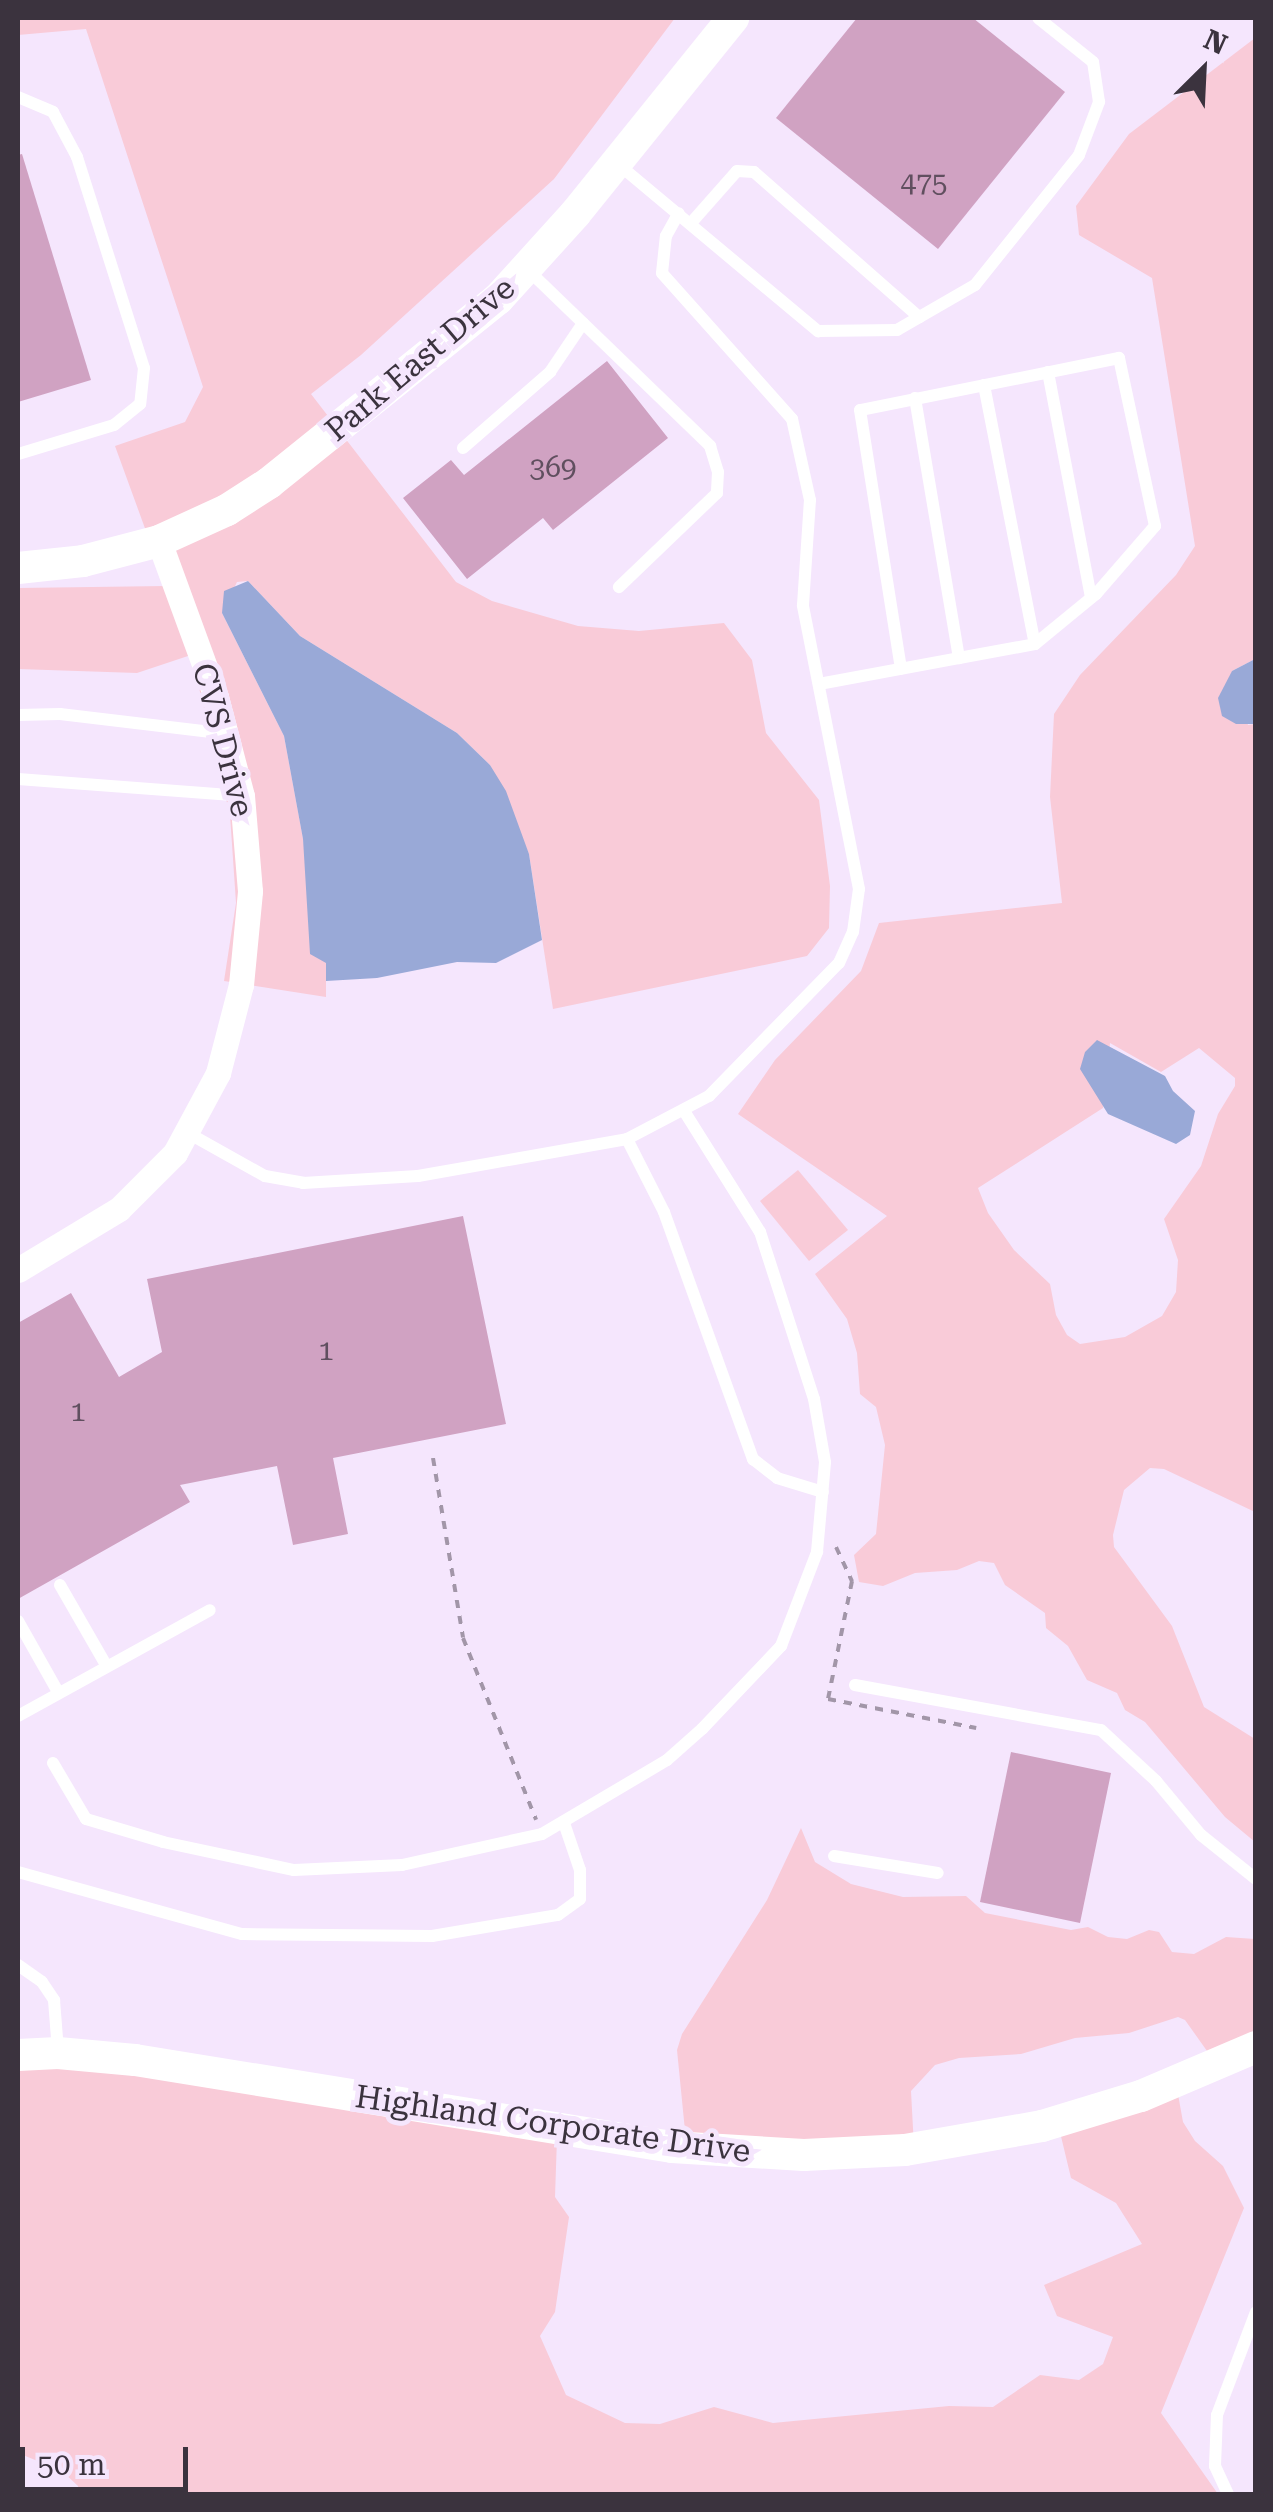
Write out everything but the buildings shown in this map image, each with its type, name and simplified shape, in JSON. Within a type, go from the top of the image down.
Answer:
[{"type":"street","name":"Park East Drive","points":[[18,568],[82,561],[159,541],[227,510],[269,483],[401,380],[526,270],[732,18]]},
{"type":"street","name":"CVS Drive","points":[[18,1270],[120,1209],[160,1171],[188,1133],[218,1072],[241,985],[250,892],[242,796],[228,734],[159,541]]},
{"type":"street","name":"Highland Corporate Drive","points":[[18,2055],[58,2053],[135,2060],[656,2144],[804,2155],[905,2150],[1042,2126],[1141,2096],[1256,2047]]},
{"type":"lane","points":[[616,163],[818,332],[897,330],[976,285],[1079,155],[1099,102],[1092,62],[1038,18]]},
{"type":"lane","points":[[18,97],[53,112],[77,158],[144,368],[140,404],[114,425],[18,454]]},
{"type":"lane","points":[[691,224],[737,170],[754,172],[919,317]]},
{"type":"lane","points":[[188,1133],[266,1176],[314,1183],[418,1176],[627,1139],[708,1096],[839,963],[853,932],[859,889],[804,605],[810,500],[792,419],[662,273],[666,236],[679,213]]},
{"type":"lane","points":[[526,270],[710,446],[718,472],[717,493],[619,586]]},
{"type":"lane","points":[[463,448],[550,372],[583,323]]},
{"type":"lane","points":[[819,684],[900,669],[959,658],[1035,644],[1092,598],[1155,526],[1119,358],[860,410],[900,669]]},
{"type":"lane","points":[[1048,372],[1092,598]]},
{"type":"lane","points":[[984,385],[1035,644]]},
{"type":"lane","points":[[915,398],[959,658]]},
{"type":"lane","points":[[18,714],[60,714],[228,734]]},
{"type":"lane","points":[[18,779],[242,796]]},
{"type":"lane","points":[[54,1763],[86,1819],[163,1842],[294,1870],[402,1864],[542,1834],[564,1823],[667,1760],[780,1646],[818,1552],[825,1462],[814,1399],[760,1232],[684,1111]]},
{"type":"lane","points":[[627,1139],[664,1212],[752,1458],[777,1478],[822,1492]]},
{"type":"lane","points":[[60,1584],[106,1664]]},
{"type":"lane","points":[[18,1716],[210,1610]]},
{"type":"lane","points":[[18,1622],[58,1692]]},
{"type":"lane","points":[[855,1684],[1102,1730],[1156,1781],[1201,1835],[1256,1879]]},
{"type":"lane","points":[[18,1872],[242,1934],[432,1936],[558,1915],[580,1899],[580,1870],[564,1823]]},
{"type":"lane","points":[[834,1856],[938,1874]]},
{"type":"lane","points":[[18,1965],[42,1982],[54,2000],[58,2053]]},
{"type":"lane","points":[[1228,2494],[1215,2466],[1217,2415],[1256,2312]]},
{"type":"path","points":[[433,1458],[463,1638],[542,1834]]},
{"type":"path","points":[[820,1516],[852,1581],[828,1700],[976,1728]]},
{"type":"shaded area","points":[[18,18],[675,18],[554,179],[361,355],[311,394],[456,582],[492,601],[578,626],[639,631],[724,623],[752,660],[766,733],[819,800],[830,886],[829,928],[807,956],[553,1009],[529,854],[490,765],[457,733],[300,636],[248,581],[237,582],[222,613],[284,736],[326,963],[326,997],[224,981],[236,903],[230,815],[191,655],[137,673],[18,669],[18,588],[166,586],[115,446],[185,422],[203,387],[86,29],[18,35]]},
{"type":"shaded area","points":[[1255,38],[1255,659],[1232,671],[1248,725],[1256,724],[1255,1512],[1164,1469],[1150,1468],[1124,1490],[1113,1535],[1114,1547],[1172,1626],[1204,1707],[1255,1739],[1255,1842],[1225,1817],[1145,1722],[1125,1710],[1117,1693],[1087,1680],[1068,1646],[1046,1628],[1045,1613],[1005,1585],[994,1563],[979,1561],[957,1570],[915,1573],[883,1586],[859,1582],[854,1555],[876,1534],[885,1445],[876,1407],[860,1394],[857,1353],[847,1319],[815,1274],[887,1216],[738,1114],[775,1060],[861,971],[879,923],[1062,903],[1050,797],[1054,714],[1080,675],[1176,575],[1195,546],[1152,278],[1079,235],[1076,206],[1129,134]],"holes":[[[1110,1043],[1161,1072],[1199,1048],[1235,1078],[1201,1166],[1164,1219],[1178,1260],[1176,1292],[1162,1316],[1125,1337],[1080,1344],[1067,1335],[1056,1315],[1050,1284],[1014,1250],[988,1213],[978,1188],[1103,1108]]]},
{"type":"shaded area","points":[[798,1170],[848,1230],[809,1261],[760,1201]]},
{"type":"shaded area","points":[[801,1828],[815,1862],[851,1884],[903,1897],[966,1896],[985,1913],[1071,1930],[1088,1927],[1108,1937],[1127,1939],[1149,1930],[1159,1932],[1172,1952],[1194,1954],[1226,1937],[1255,1939],[1255,2047],[1217,2065],[1185,2020],[1178,2017],[1129,2033],[1075,2038],[1021,2054],[959,2058],[935,2065],[911,2091],[914,2147],[687,2151],[677,2050],[682,2034],[767,1900]]},
{"type":"shaded area","points":[[60,2061],[557,2138],[555,2197],[569,2217],[555,2312],[540,2336],[566,2395],[625,2423],[660,2424],[714,2407],[773,2423],[949,2406],[993,2407],[1040,2375],[1079,2380],[1103,2364],[1113,2337],[1057,2316],[1044,2285],[1142,2244],[1116,2203],[1071,2178],[1059,2128],[1176,2083],[1183,2122],[1195,2141],[1223,2166],[1244,2208],[1161,2413],[1218,2494],[79,2494],[78,2486],[62,2471],[18,2453],[18,2062]]},
{"type":"water","points":[[248,581],[300,636],[457,733],[490,765],[506,791],[529,854],[542,940],[496,963],[457,962],[377,978],[326,981],[326,963],[310,954],[303,839],[284,736],[222,613],[224,591]]},
{"type":"water","points":[[1255,659],[1255,724],[1236,724],[1222,716],[1218,698],[1232,671]]},
{"type":"water","points":[[1097,1040],[1165,1076],[1173,1091],[1195,1111],[1190,1135],[1176,1144],[1108,1114],[1080,1069],[1085,1052]]}]
